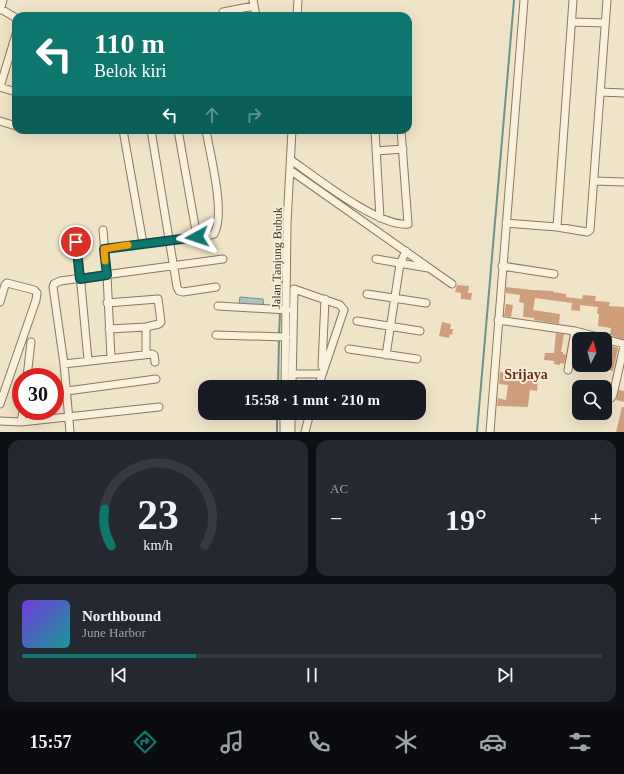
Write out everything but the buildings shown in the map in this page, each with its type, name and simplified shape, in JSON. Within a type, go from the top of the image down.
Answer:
[{"type":"street","points":[[3,0],[0,9],[12,16]]},
{"type":"street","points":[[297,12],[298,0]]},
{"type":"street","points":[[490,432],[524,0]]},
{"type":"street","points":[[557,227],[573,0]]},
{"type":"street","points":[[506,223],[557,227],[589,232],[607,0]]},
{"type":"street","points":[[223,12],[254,3]]},
{"type":"street","points":[[572,22],[606,24]]},
{"type":"street","points":[[12,47],[0,87],[12,91]]},
{"type":"street","points":[[600,92],[624,93]]},
{"type":"street","points":[[0,121],[12,125]]},
{"type":"street","points":[[124,134],[142,243]]},
{"type":"street","points":[[152,134],[177,287],[180,291],[188,292],[216,287]]},
{"type":"street","points":[[179,134],[197,237]]},
{"type":"street","points":[[104,249],[142,243],[211,236],[214,234],[218,222],[217,196],[207,134]]},
{"type":"street","name":"Jalan Tanjung Bubuk","points":[[287,380],[290,372],[281,337],[285,310],[287,223],[292,134]]},
{"type":"street","points":[[375,134],[380,218]]},
{"type":"street","points":[[291,160],[366,212],[402,225],[408,224],[401,134]]},
{"type":"street","points":[[376,151],[403,149]]},
{"type":"street","points":[[290,170],[452,284]]},
{"type":"street","points":[[594,181],[624,182]]},
{"type":"street","points":[[103,230],[111,358]]},
{"type":"street","points":[[76,242],[88,360]]},
{"type":"street","points":[[386,355],[400,264],[406,252]]},
{"type":"street","points":[[70,432],[64,364],[53,287],[56,282],[223,259]]},
{"type":"street","points":[[376,259],[431,269]]},
{"type":"street","points":[[502,266],[554,274]]},
{"type":"street","points":[[0,302],[7,283],[34,290],[36,292],[36,300],[0,404]]},
{"type":"street","points":[[291,380],[290,372],[294,289],[342,306],[344,310],[320,380]]},
{"type":"street","points":[[367,294],[394,299],[426,302]]},
{"type":"street","points":[[108,303],[158,299],[160,323],[146,328],[109,329]]},
{"type":"street","points":[[322,374],[325,300]]},
{"type":"street","points":[[218,306],[285,310]]},
{"type":"street","points":[[498,320],[575,331],[624,345],[614,395],[612,397]]},
{"type":"street","points":[[357,321],[420,331]]},
{"type":"street","points":[[146,328],[146,354]]},
{"type":"street","points":[[568,370],[575,331]]},
{"type":"street","points":[[216,335],[281,337]]},
{"type":"street","points":[[27,368],[30,342]]},
{"type":"street","points":[[349,349],[416,359]]},
{"type":"street","points":[[64,364],[146,354],[154,354],[155,362]]},
{"type":"street","points":[[290,372],[322,374]]},
{"type":"street","points":[[67,391],[156,379]]},
{"type":"street","points":[[0,421],[21,422],[159,407]]},
{"type":"street","points":[[284,420],[284,432]]},
{"type":"street","points":[[291,432],[292,420]]},
{"type":"street","points":[[304,432],[308,420]]},
{"type":"water","points":[[240,297],[263,299],[264,308],[239,306]]},
{"type":"waterway","points":[[477,432],[514,0]]},
{"type":"waterway","points":[[279,335],[283,247]]},
{"type":"waterway","points":[[278,380],[279,339]]},
{"type":"waterway","points":[[277,420],[277,432]]},
{"type":"slow traffic","points":[[105,261],[104,249],[128,245]]},
{"type":"district","name":"Srijaya","points":[[526,374]]},
{"type":"route","points":[[76,242],[80,279],[107,275],[104,249],[197,237]]}]
